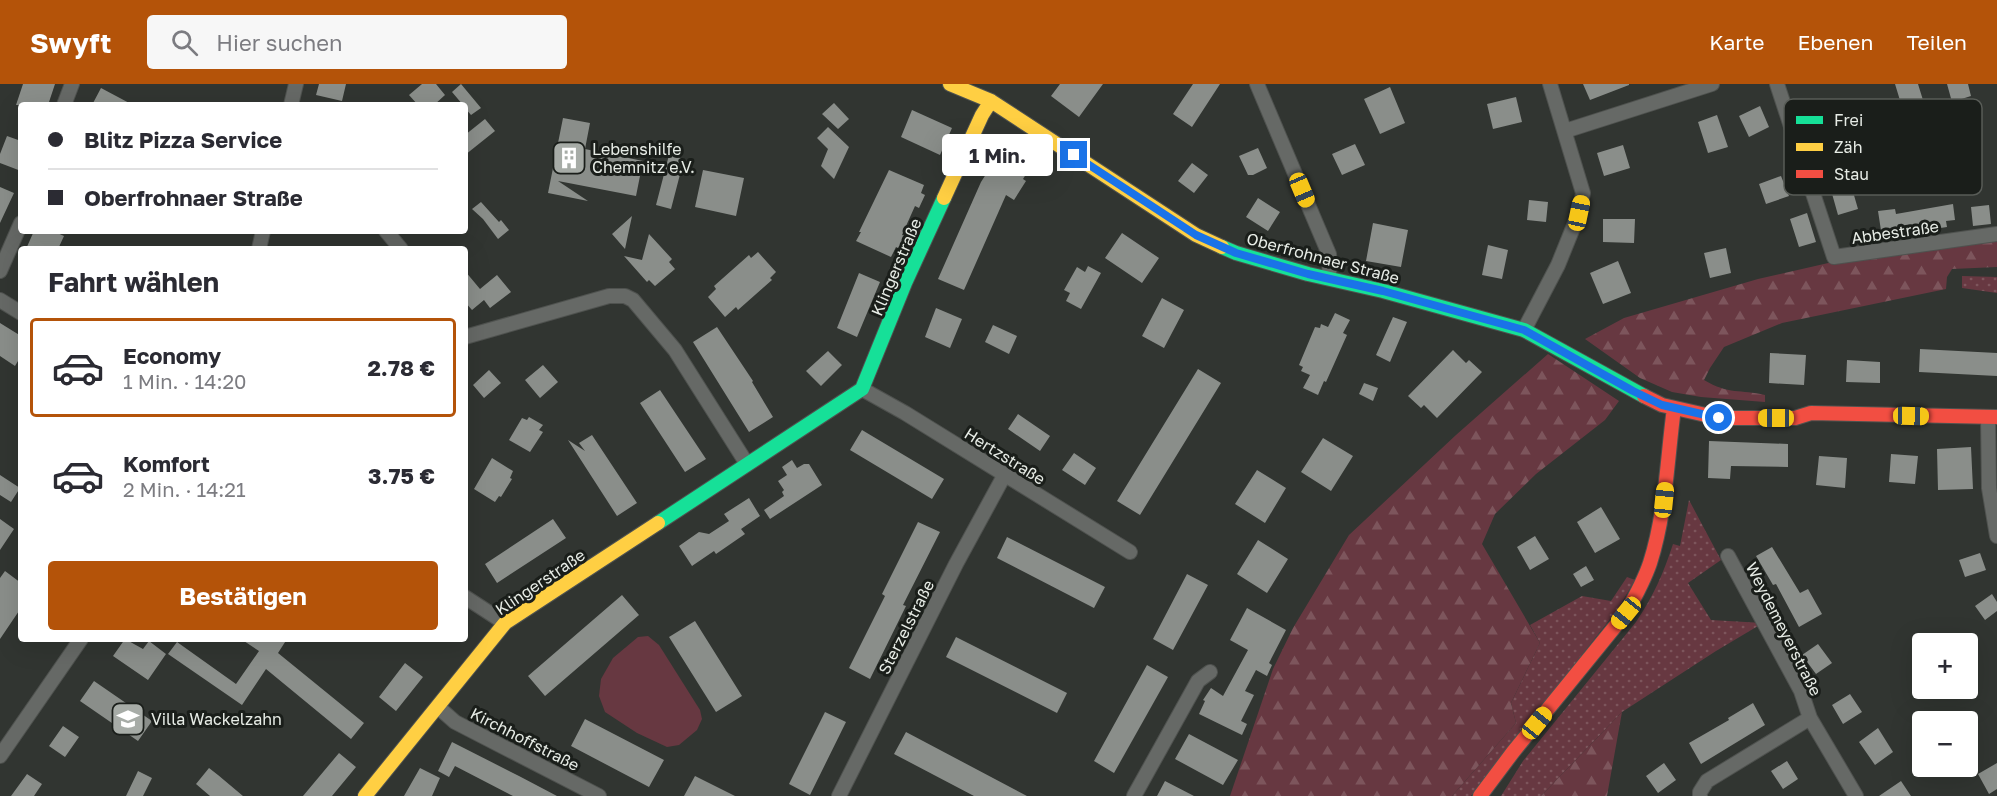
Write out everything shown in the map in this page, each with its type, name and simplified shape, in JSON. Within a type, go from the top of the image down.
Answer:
[{"type":"main road","name":"Oberfrohnaer Straße","points":[[950,84],[991,101],[1196,235],[1236,253],[1524,330],[1662,405],[1719,418],[1795,418],[1811,413],[1993,417]]},
{"type":"main road","name":"Klingerstraße","points":[[365,796],[505,623],[862,389],[905,284],[981,115],[991,101]]},
{"type":"main road","points":[[1480,796],[1638,596],[1652,561],[1662,519],[1674,408]]},
{"type":"street","points":[[65,102],[72,84]]},
{"type":"street","points":[[292,102],[296,84]]},
{"type":"street","points":[[1257,84],[1329,254],[1328,278]]},
{"type":"street","points":[[1524,330],[1558,265],[1579,213],[1583,193],[1550,84]]},
{"type":"street","points":[[1565,131],[1712,84]]},
{"type":"street","name":"Abbestraße","points":[[1777,84],[1784,105]]},
{"type":"street","name":"Abbestraße","points":[[1814,195],[1834,257],[1997,234]]},
{"type":"street","points":[[0,271],[18,230]]},
{"type":"street","points":[[388,234],[398,246]]},
{"type":"street","points":[[468,333],[609,296],[626,296],[633,300],[675,350],[747,464]]},
{"type":"street","points":[[0,300],[18,311]]},
{"type":"street","name":"Hertzstraße","points":[[862,389],[905,413],[1130,552]]},
{"type":"street","points":[[1993,417],[1989,488],[1997,536]]},
{"type":"street","name":"Sterzelstraße","points":[[839,796],[956,564],[1005,474]]},
{"type":"street","name":"Weydemeyerstraße","points":[[1728,556],[1801,692],[1810,718],[1856,796]]},
{"type":"street","points":[[468,599],[505,623]]},
{"type":"street","points":[[0,756],[79,642]]},
{"type":"street","points":[[1134,796],[1198,681],[1210,672]]},
{"type":"street","name":"Kirchhoffstraße","points":[[438,707],[455,722],[599,796]]},
{"type":"street","name":"Weydemeyerstraße","points":[[1700,796],[1707,782],[1810,718]]},
{"type":"green space","points":[[1997,240],[1997,267],[1952,269],[1947,277],[1946,289],[1782,323],[1724,347],[1704,380],[1728,390],[1765,395],[1765,402],[1701,397],[1672,392],[1640,378],[1585,339],[1624,318],[1758,279],[1837,261]]},
{"type":"green space","points":[[1962,276],[1997,277],[1997,293],[1962,288]]},
{"type":"green space","points":[[1548,354],[1619,401],[1605,420],[1536,474],[1495,514],[1482,544],[1540,643],[1511,703],[1516,723],[1452,796],[1230,796],[1273,669],[1293,628],[1349,535],[1456,435]]},
{"type":"green space","points":[[1689,500],[1721,560],[1688,583],[1711,620],[1763,623],[1622,712],[1541,796],[1501,796],[1523,761],[1642,613],[1658,584],[1673,544],[1680,546]]},
{"type":"green space","points":[[1627,577],[1635,580],[1618,609],[1471,796],[1452,796],[1516,723],[1511,703],[1540,643],[1530,625],[1582,596],[1611,601]]},
{"type":"green space","points":[[648,636],[659,645],[700,710],[702,719],[697,730],[679,745],[667,747],[637,733],[605,712],[599,696],[601,679],[613,658],[638,637]]},
{"type":"green space","points":[[1622,712],[1607,796],[1541,796]]},
{"type":"building","points":[[23,84],[55,84],[49,102],[18,102],[16,105]]},
{"type":"building","points":[[319,84],[346,84],[342,101],[316,95]]},
{"type":"building","points":[[422,84],[436,84],[445,95],[437,102],[415,102],[409,95]]},
{"type":"building","points":[[461,84],[481,108],[471,115],[468,112],[468,102],[460,102],[452,92]]},
{"type":"building","points":[[1060,84],[1103,84],[1079,117],[1051,96]]},
{"type":"building","points":[[1193,84],[1220,84],[1192,127],[1173,114]]},
{"type":"building","points":[[1583,84],[1629,84],[1629,85],[1590,100]]},
{"type":"building","points":[[1895,84],[1918,84],[1923,99],[1900,99]]},
{"type":"building","points":[[1947,84],[1968,84],[1971,96],[1951,99]]},
{"type":"building","points":[[1390,87],[1405,123],[1380,134],[1364,99]]},
{"type":"building","points":[[101,88],[127,102],[94,102]]},
{"type":"building","points":[[1516,97],[1522,122],[1493,129],[1487,104]]},
{"type":"building","points":[[834,103],[849,119],[838,129],[822,114]]},
{"type":"building","points":[[1760,106],[1769,127],[1749,137],[1739,116]]},
{"type":"building","points":[[912,110],[952,128],[940,155],[901,137]]},
{"type":"building","points":[[1717,115],[1728,147],[1708,153],[1698,122]]},
{"type":"building","points":[[563,118],[590,123],[585,149],[643,161],[636,196],[558,181],[588,201],[548,193]]},
{"type":"building","points":[[485,119],[495,131],[468,153],[468,133]]},
{"type":"building","points":[[828,127],[849,147],[834,179],[821,166],[828,149],[817,138]]},
{"type":"building","points":[[7,136],[18,140],[18,170],[0,163],[0,154]]},
{"type":"building","points":[[1355,144],[1365,165],[1342,175],[1332,154]]},
{"type":"building","points":[[1623,145],[1630,168],[1604,176],[1597,153]]},
{"type":"building","points":[[1258,148],[1267,168],[1248,175],[1239,156]]},
{"type":"building","points":[[999,154],[1028,171],[1023,179],[1026,181],[1014,200],[1006,195],[964,290],[938,279],[981,182]]},
{"type":"building","points":[[669,155],[684,159],[671,209],[656,205]]},
{"type":"building","points":[[1192,163],[1208,175],[1194,193],[1178,181]]},
{"type":"building","points":[[703,170],[744,178],[736,216],[695,207]]},
{"type":"building","points":[[889,170],[924,185],[921,193],[925,195],[919,208],[915,206],[902,235],[906,236],[900,249],[896,247],[891,257],[856,241]]},
{"type":"building","points":[[1781,176],[1784,195],[1789,196],[1766,204],[1759,184]]},
{"type":"building","points":[[0,187],[14,193],[0,223]]},
{"type":"building","points":[[1832,195],[1854,195],[1858,209],[1838,215]]},
{"type":"building","points":[[1258,198],[1280,212],[1268,231],[1246,217]]},
{"type":"building","points":[[1529,200],[1548,202],[1546,222],[1527,220]]},
{"type":"building","points":[[481,202],[509,230],[498,239],[472,209]]},
{"type":"building","points":[[1953,204],[1955,220],[1946,221],[1947,227],[1882,237],[1878,211],[1895,209],[1896,214]]},
{"type":"building","points":[[1989,205],[1991,224],[1973,226],[1971,207]]},
{"type":"building","points":[[1807,213],[1816,242],[1799,247],[1790,219]]},
{"type":"building","points":[[632,216],[625,249],[612,234]]},
{"type":"building","points":[[1603,219],[1635,219],[1634,243],[1603,242]]},
{"type":"building","points":[[1373,223],[1408,230],[1401,267],[1366,261]]},
{"type":"building","points":[[1122,233],[1159,258],[1142,283],[1105,258]]},
{"type":"building","points":[[33,234],[64,236],[59,246],[27,246]]},
{"type":"building","points":[[649,234],[672,259],[669,262],[675,269],[655,286],[649,280],[647,282],[624,256],[642,260]]},
{"type":"building","points":[[1488,245],[1508,250],[1502,279],[1482,275]]},
{"type":"building","points":[[1726,248],[1731,273],[1710,278],[1704,253]]},
{"type":"building","points":[[758,252],[776,272],[770,278],[772,280],[738,310],[736,307],[725,317],[708,297],[716,289],[714,286],[749,255],[751,258]]},
{"type":"building","points":[[1618,261],[1631,293],[1603,304],[1590,273]]},
{"type":"building","points":[[1088,266],[1101,273],[1081,309],[1066,301],[1070,293],[1064,290],[1077,267],[1085,272]]},
{"type":"building","points":[[859,273],[880,282],[857,337],[837,328]]},
{"type":"building","points":[[468,275],[480,289],[497,275],[511,292],[490,308],[484,300],[472,310],[468,305]]},
{"type":"building","points":[[1162,298],[1184,310],[1164,348],[1142,336]]},
{"type":"building","points":[[936,308],[962,319],[950,348],[925,337]]},
{"type":"building","points":[[1335,313],[1350,320],[1343,333],[1347,335],[1318,395],[1303,388],[1310,375],[1301,371],[1303,367],[1299,365],[1315,327],[1320,328],[1321,324],[1328,327]]},
{"type":"building","points":[[1393,317],[1407,322],[1390,362],[1376,355]]},
{"type":"building","points":[[0,323],[18,334],[18,361],[15,366],[0,356]]},
{"type":"building","points":[[993,325],[1017,336],[1009,354],[985,342]]},
{"type":"building","points":[[717,327],[753,381],[773,417],[749,432],[693,342]]},
{"type":"building","points":[[1920,349],[1997,353],[1997,376],[1919,372]]},
{"type":"building","points":[[1453,350],[1466,363],[1469,360],[1482,372],[1437,418],[1424,405],[1421,408],[1408,396]]},
{"type":"building","points":[[828,351],[842,365],[821,386],[806,371]]},
{"type":"building","points":[[1770,353],[1806,355],[1804,385],[1769,383]]},
{"type":"building","points":[[1847,360],[1880,362],[1880,383],[1846,382]]},
{"type":"building","points":[[543,365],[558,382],[540,398],[525,380]]},
{"type":"building","points":[[1198,369],[1221,383],[1140,515],[1117,501]]},
{"type":"building","points":[[489,370],[501,383],[484,398],[473,385]]},
{"type":"building","points":[[1364,383],[1378,388],[1373,401],[1359,394]]},
{"type":"building","points":[[660,390],[706,459],[685,472],[640,403]]},
{"type":"building","points":[[1018,414],[1050,436],[1040,451],[1008,429]]},
{"type":"building","points":[[529,417],[543,425],[539,430],[543,432],[530,452],[509,440],[522,418],[527,420]]},
{"type":"building","points":[[862,430],[944,479],[932,499],[850,450]]},
{"type":"building","points":[[592,435],[637,503],[617,516],[568,440],[585,451],[579,443]]},
{"type":"building","points":[[1323,438],[1353,456],[1331,491],[1301,472]]},
{"type":"building","points":[[1709,441],[1788,444],[1788,467],[1731,466],[1730,479],[1708,478]]},
{"type":"building","points":[[1971,447],[1973,489],[1938,490],[1937,449]]},
{"type":"building","points":[[1074,453],[1096,468],[1085,485],[1062,470]]},
{"type":"building","points":[[1891,454],[1918,456],[1915,484],[1889,482]]},
{"type":"building","points":[[1819,456],[1847,458],[1845,488],[1816,485]]},
{"type":"building","points":[[492,458],[513,471],[510,478],[512,479],[501,497],[499,496],[495,502],[474,489]]},
{"type":"building","points":[[792,460],[797,468],[809,464],[822,485],[770,519],[764,510],[784,496],[782,492],[784,490],[778,481],[787,475],[782,467]]},
{"type":"building","points":[[1257,470],[1286,488],[1265,523],[1235,504]]},
{"type":"building","points":[[0,475],[18,487],[18,491],[11,502],[0,495]]},
{"type":"building","points":[[749,498],[760,516],[741,529],[745,534],[716,554],[714,551],[692,566],[679,546],[699,532],[709,534],[729,521],[724,514]]},
{"type":"building","points":[[1601,507],[1620,539],[1595,553],[1577,522]]},
{"type":"building","points":[[0,519],[14,529],[0,550]]},
{"type":"building","points":[[553,519],[566,538],[497,583],[485,564]]},
{"type":"building","points":[[918,522],[940,532],[903,605],[906,606],[870,679],[849,668]]},
{"type":"building","points":[[1535,536],[1549,559],[1530,570],[1517,547]]},
{"type":"building","points":[[1007,537],[1105,587],[1094,608],[997,558]]},
{"type":"building","points":[[1258,540],[1288,559],[1267,593],[1237,574]]},
{"type":"building","points":[[1772,547],[1800,593],[1808,589],[1822,614],[1799,627],[1776,584],[1773,585],[1756,556]]},
{"type":"building","points":[[1980,553],[1986,570],[1965,577],[1959,560]]},
{"type":"building","points":[[1586,566],[1594,580],[1581,587],[1573,574]]},
{"type":"building","points":[[5,571],[18,581],[18,612],[0,639],[0,578]]},
{"type":"building","points":[[1187,574],[1208,585],[1173,650],[1153,639]]},
{"type":"building","points":[[1992,594],[1997,602],[1997,611],[1985,620],[1975,606]]},
{"type":"building","points":[[622,595],[639,615],[545,696],[528,676]]},
{"type":"building","points":[[1247,608],[1286,630],[1269,663],[1272,665],[1267,676],[1256,670],[1245,691],[1254,695],[1241,721],[1247,724],[1242,735],[1199,714],[1205,701],[1203,700],[1211,688],[1223,696],[1248,650],[1230,640]]},
{"type":"building","points":[[695,621],[742,696],[716,712],[669,637]]},
{"type":"building","points":[[956,637],[1067,693],[1057,713],[946,657]]},
{"type":"building","points":[[123,642],[130,642],[143,649],[150,642],[166,654],[148,680],[113,656]]},
{"type":"building","points":[[177,642],[236,684],[259,651],[246,642],[285,642],[278,653],[364,723],[351,739],[266,669],[242,705],[168,654]]},
{"type":"building","points":[[1818,644],[1832,663],[1816,674],[1802,655]]},
{"type":"building","points":[[405,663],[423,677],[396,711],[379,697]]},
{"type":"building","points":[[1147,665],[1168,677],[1114,773],[1094,761]]},
{"type":"building","points":[[94,681],[152,721],[138,741],[80,701]]},
{"type":"building","points":[[1850,694],[1862,712],[1843,724],[1832,705]]},
{"type":"building","points":[[1753,703],[1765,725],[1701,764],[1689,743]]},
{"type":"building","points":[[825,712],[846,722],[810,795],[789,784]]},
{"type":"building","points":[[585,719],[664,760],[649,787],[571,746]]},
{"type":"building","points":[[63,726],[79,737],[65,757],[49,746]]},
{"type":"building","points":[[1878,728],[1893,752],[1875,765],[1859,742]]},
{"type":"building","points":[[906,732],[1027,796],[974,796],[894,754]]},
{"type":"building","points":[[1189,734],[1238,760],[1223,785],[1175,759]]},
{"type":"building","points":[[452,742],[557,796],[513,796],[455,766],[449,777],[438,771]]},
{"type":"building","points":[[339,753],[356,767],[332,796],[303,796]]},
{"type":"building","points":[[1787,761],[1798,779],[1783,789],[1771,771]]},
{"type":"building","points":[[1664,763],[1676,780],[1658,793],[1646,776]]},
{"type":"building","points":[[1997,763],[1997,789],[1989,794],[1978,774]]},
{"type":"building","points":[[209,768],[243,796],[210,796],[196,784]]},
{"type":"building","points":[[420,768],[440,778],[432,796],[404,796]]},
{"type":"building","points":[[138,771],[152,778],[143,796],[126,796]]},
{"type":"building","points":[[27,774],[42,784],[34,796],[11,796]]},
{"type":"building","points":[[695,776],[735,796],[684,796]]},
{"type":"building","points":[[1165,781],[1194,796],[1157,796]]},
{"type":"building","points":[[1901,781],[1911,796],[1879,796]]},
{"type":"traffic: fast","points":[[658,523],[862,389],[905,283],[944,198]]},
{"type":"traffic: fast","points":[[1222,247],[1308,274],[1383,291],[1524,330],[1644,396]]},
{"type":"traffic: slow","points":[[950,84],[991,101],[1196,235],[1222,247]]},
{"type":"traffic: slow","points":[[944,198],[982,115],[991,101]]},
{"type":"traffic: slow","points":[[365,796],[505,623],[658,523]]},
{"type":"traffic: jam","points":[[1644,396],[1662,405],[1719,418],[1795,418],[1811,413],[1997,417]]},
{"type":"traffic: jam","points":[[1480,796],[1626,613],[1639,589],[1650,563],[1660,525],[1674,408]]},
{"type":"place","name":"Lebenshilfe Chemnitz e.V.","points":[[569,158]]},
{"type":"place","name":"Villa Wackelzahn","points":[[128,719]]},
{"type":"route","points":[[1074,155],[1196,235],[1236,253],[1524,330],[1662,405],[1719,418]]}]
